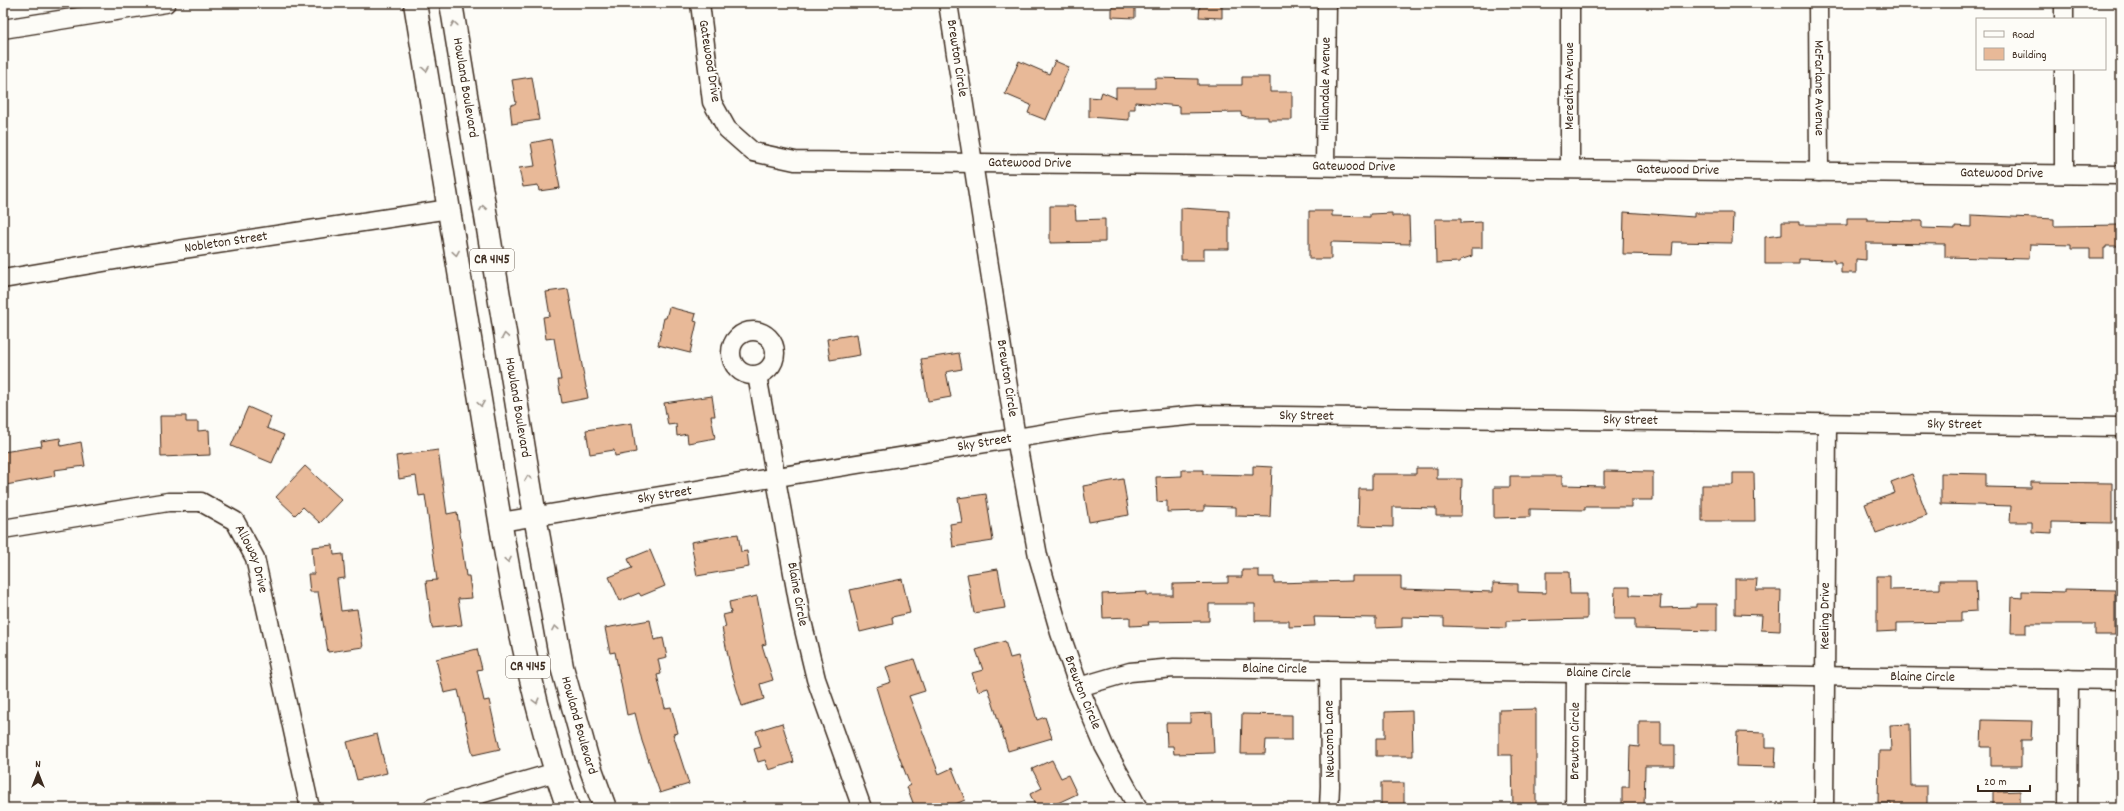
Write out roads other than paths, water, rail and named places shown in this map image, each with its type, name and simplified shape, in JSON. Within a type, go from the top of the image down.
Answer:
[{"type":"main road","name":"CR 4145","points":[[415,3],[501,522],[530,678],[556,772],[568,808]]},
{"type":"main road","name":"Howland Boulevard","points":[[451,3],[535,516],[562,667],[588,761],[605,808]]},
{"type":"street","points":[[3,29],[166,3]]},
{"type":"street","name":"Gatewood Drive","points":[[700,3],[712,102],[727,129],[753,152],[795,161],[2121,175]]},
{"type":"street","name":"Brewton Circle","points":[[948,3],[1016,438],[1038,556],[1060,633],[1079,687],[1104,746],[1138,808]]},
{"type":"street","name":"Hillandale Avenue","points":[[1325,166],[1327,3]]},
{"type":"street","name":"Meredith Avenue","points":[[1570,3],[1570,168]]},
{"type":"street","name":"McFarlane Avenue","points":[[1818,3],[1819,172]]},
{"type":"street","points":[[2064,3],[2064,18]]},
{"type":"street","points":[[2064,70],[2064,174]]},
{"type":"street","name":"Nobleton Street","points":[[3,279],[151,254],[448,209]]},
{"type":"street","name":"Blaine Circle","points":[[757,374],[801,617],[816,679],[862,808]]},
{"type":"street","name":"Sky Street","points":[[501,522],[775,476],[1102,424],[1198,415],[1827,425],[2121,427]]},
{"type":"street","name":"Keeling Drive","points":[[1824,808],[1827,425]]},
{"type":"street","name":"Alloway Drive","points":[[3,530],[168,502],[201,502],[235,521],[255,558],[310,808]]},
{"type":"street","name":"Blaine Circle","points":[[1079,687],[1130,672],[1174,668],[2121,680]]},
{"type":"street","name":"Newcomb Lane","points":[[1329,670],[1329,808]]},
{"type":"street","name":"Brewton Circle","points":[[1575,808],[1576,673]]},
{"type":"street","points":[[2068,808],[2069,679]]},
{"type":"street","points":[[432,808],[556,772]]}]
